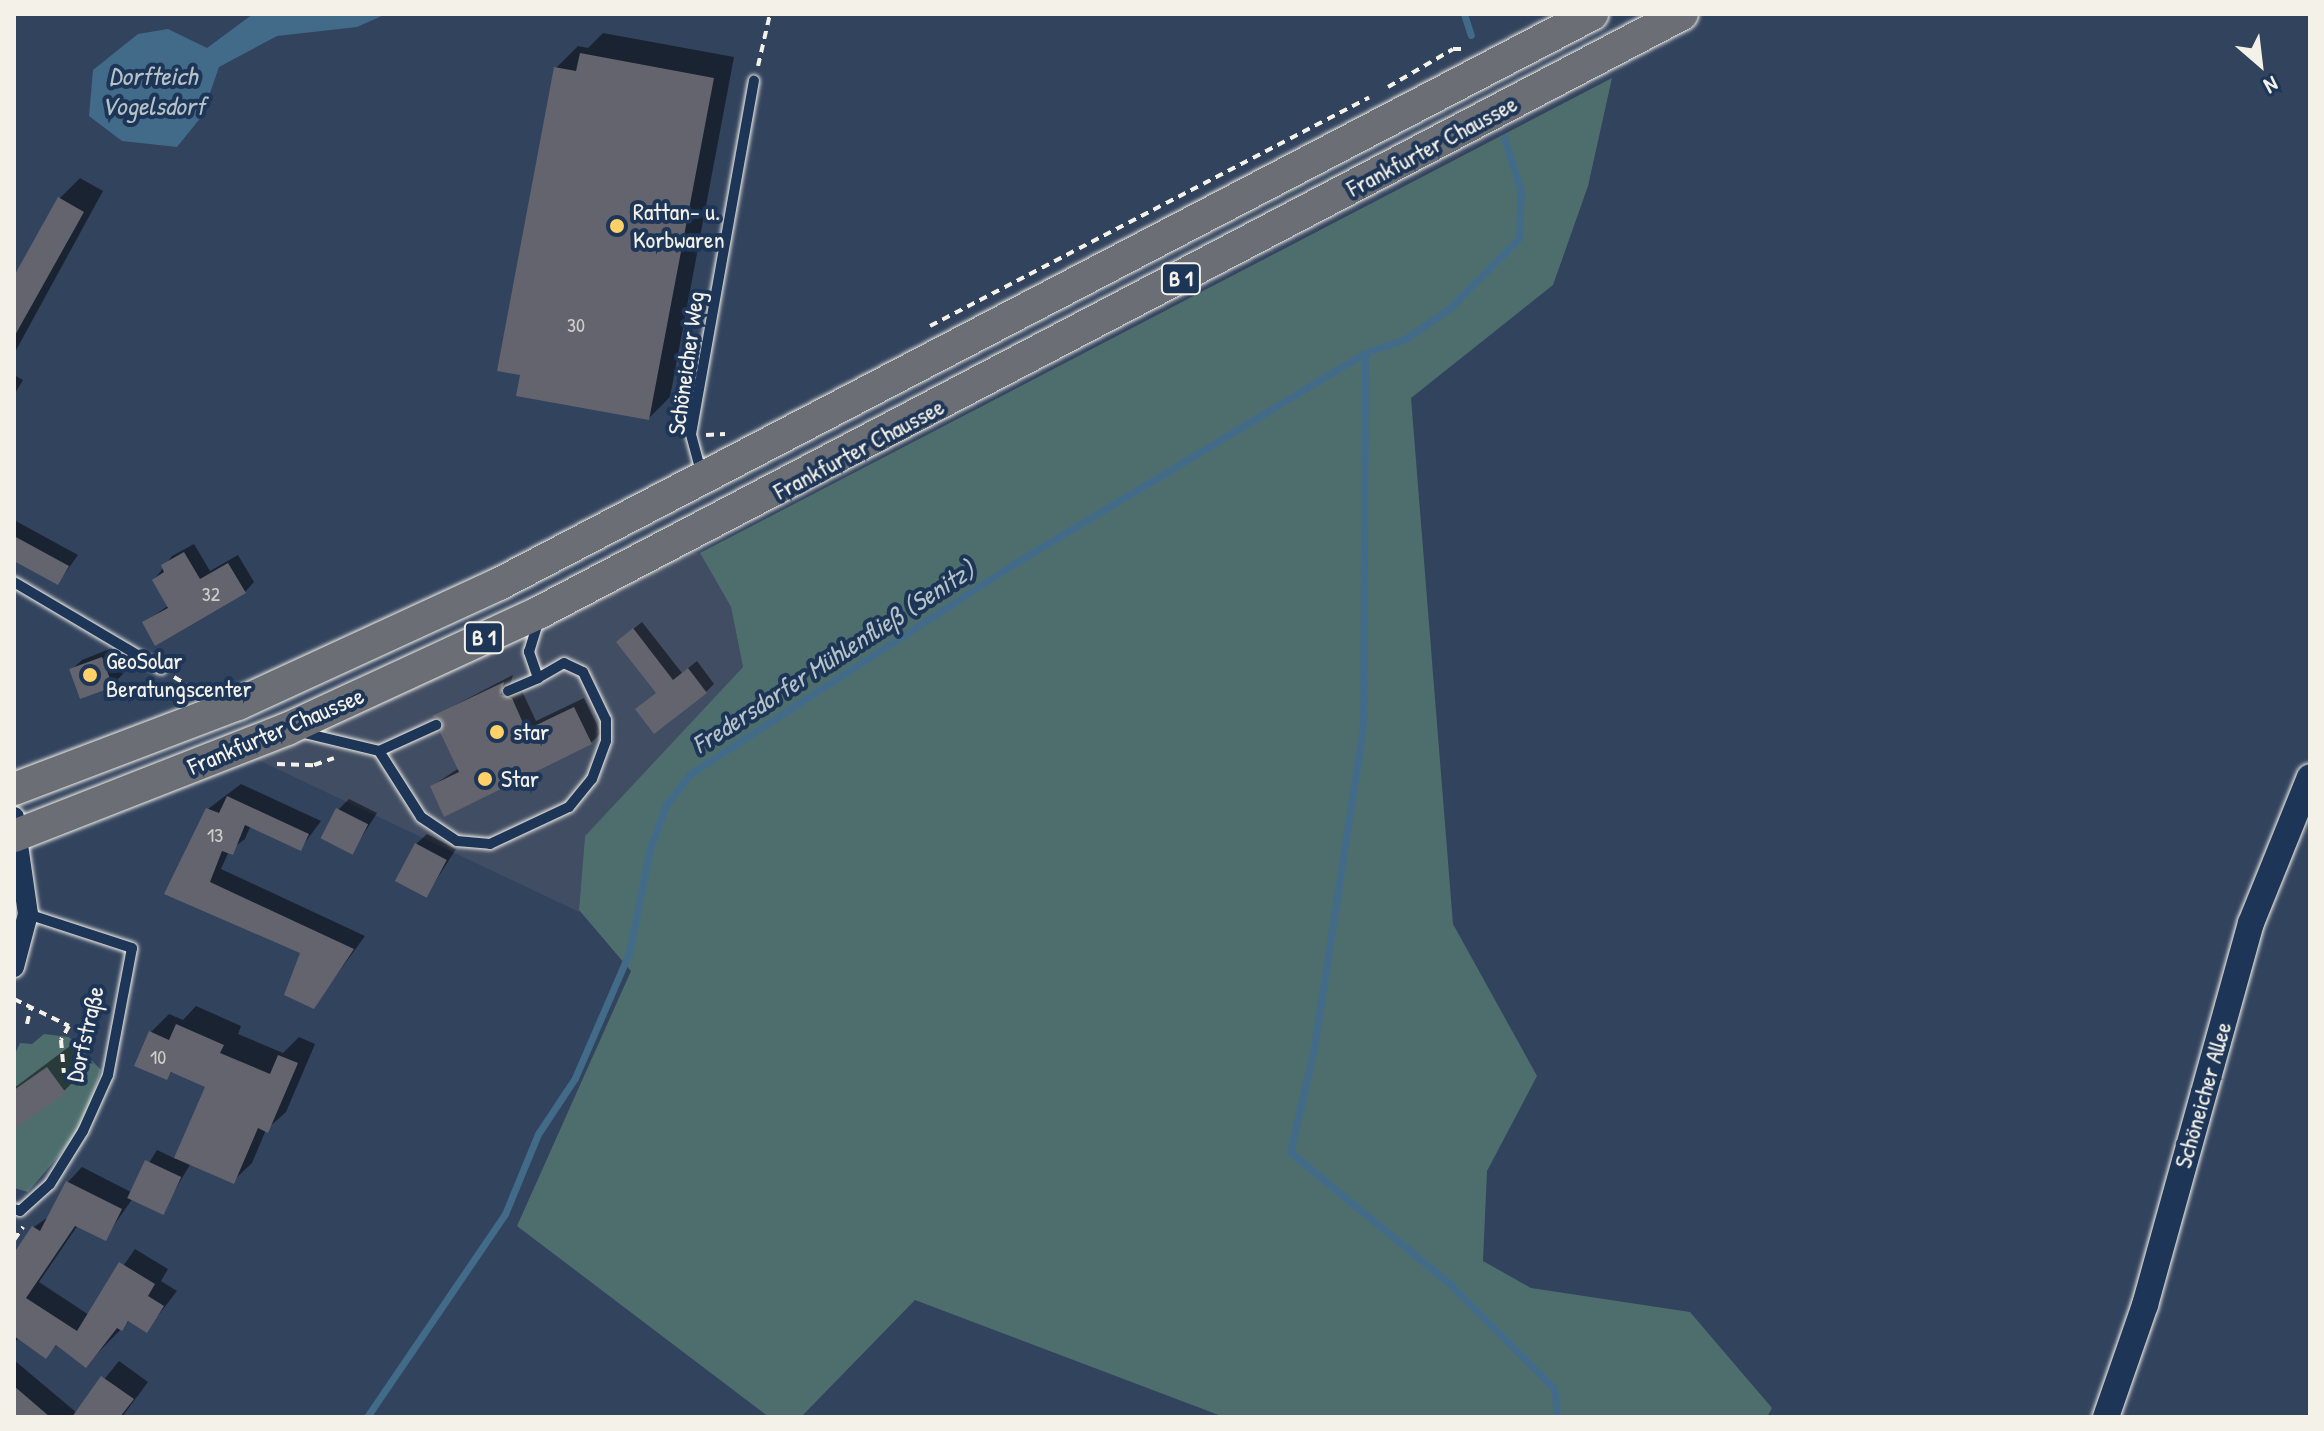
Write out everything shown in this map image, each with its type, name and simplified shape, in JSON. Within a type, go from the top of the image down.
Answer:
[{"type":"main road","name":"Frankfurter Chaussee","points":[[14,789],[238,704],[499,584],[705,480],[1592,14]]},
{"type":"main road","name":"Frankfurter Chaussee","points":[[15,829],[287,729],[540,612],[1682,14]]},
{"type":"street","name":"Schöneicher Allee","points":[[2106,1417],[2145,1305],[2251,923],[2310,777]]},
{"type":"street","points":[[14,967],[28,914],[15,829]]},
{"type":"lane","name":"Schöneicher Weg","points":[[705,480],[691,434],[754,81]]},
{"type":"lane","points":[[14,582],[161,669]]},
{"type":"lane","points":[[538,678],[529,652],[540,612]]},
{"type":"lane","points":[[379,751],[421,817],[457,841],[490,844],[569,807],[592,779],[606,741],[606,720],[583,672],[564,663],[508,691]]},
{"type":"lane","points":[[287,729],[379,751],[436,725]]},
{"type":"lane","name":"Dorfstraße","points":[[14,1209],[20,1211],[50,1184],[83,1131],[108,1075],[132,948],[28,914]]},
{"type":"path","points":[[754,81],[770,14]]},
{"type":"path","points":[[922,331],[1453,49],[1471,46]]},
{"type":"path","points":[[691,434],[735,431]]},
{"type":"path","points":[[161,669],[202,697]]},
{"type":"path","points":[[265,768],[293,762],[314,765],[357,746]]},
{"type":"path","points":[[14,999],[69,1026],[61,1040],[64,1073]]},
{"type":"path","points":[[27,1024],[31,1007]]},
{"type":"shaded area","name":"star","points":[[680,552],[700,553],[731,607],[743,667],[585,836],[579,912],[254,758]]},
{"type":"green space","points":[[1612,78],[1588,186],[1553,285],[1411,398],[1453,924],[1537,1076],[1487,1171],[1483,1261],[1531,1288],[1690,1312],[1772,1408],[1767,1417],[1224,1417],[915,1300],[801,1417],[769,1417],[517,1226],[631,971],[579,910],[585,836],[743,667],[731,607],[700,553]]},
{"type":"green space","points":[[44,1034],[69,1037],[101,1070],[83,1127],[28,1192],[14,1188],[14,1056],[20,1043],[32,1044]]},
{"type":"water","name":"Dorfteich Vogelsdorf","points":[[253,14],[386,14],[357,27],[277,36],[219,67],[202,116],[177,147],[122,141],[89,116],[93,70],[138,34],[168,29],[207,48]]},
{"type":"building","name":"Rattan- u. Korbwaren","points":[[580,53],[714,78],[649,420],[516,396],[520,375],[497,371],[554,67],[576,71]]},
{"type":"building","points":[[58,197],[84,212],[14,337],[14,276]]},
{"type":"building","points":[[14,536],[69,566],[58,585],[14,561]]},
{"type":"building","points":[[184,552],[200,579],[228,563],[246,593],[155,646],[142,622],[168,608],[152,580],[164,572],[161,565]]},
{"type":"building","points":[[633,628],[673,680],[688,668],[707,693],[654,734],[635,709],[656,693],[616,642]]},
{"type":"building","name":"GeoSolar Beratungscenter","points":[[102,657],[113,687],[80,699],[69,669]]},
{"type":"building","points":[[504,682],[501,695],[512,698],[526,730],[574,707],[592,744],[444,817],[430,786],[459,772],[440,732],[443,721],[432,716]]},
{"type":"building","points":[[227,796],[309,834],[301,851],[245,825],[233,855],[222,851],[210,882],[354,949],[314,1009],[284,995],[300,953],[164,894],[206,808],[219,813]]},
{"type":"building","points":[[336,808],[368,824],[353,855],[321,838]]},
{"type":"building","points":[[415,843],[447,860],[427,898],[395,881]]},
{"type":"building","points":[[176,1024],[224,1045],[220,1053],[270,1074],[278,1055],[298,1063],[268,1133],[258,1128],[234,1184],[174,1158],[205,1087],[171,1072],[167,1080],[134,1066],[149,1031],[169,1040]]},
{"type":"building","points":[[47,1067],[66,1093],[14,1129],[14,1090]]},
{"type":"building","points":[[145,1160],[181,1177],[164,1215],[127,1198]]},
{"type":"building","points":[[66,1181],[122,1209],[106,1241],[75,1226],[26,1298],[77,1331],[119,1262],[155,1284],[148,1296],[164,1306],[147,1333],[128,1321],[122,1331],[117,1328],[86,1368],[56,1345],[46,1359],[14,1336],[14,1253],[32,1226],[40,1231]]},
{"type":"building","points":[[101,1376],[134,1399],[120,1417],[72,1417]]},
{"type":"building","points":[[14,1386],[50,1417],[14,1417]]},
{"type":"waterway","name":"Fredersdorfer Mühlenfließ (Senitz)","points":[[1464,14],[1471,35]]},
{"type":"waterway","name":"Fredersdorfer Mühlenfließ (Senitz)","points":[[367,1417],[505,1214],[538,1134],[575,1078],[629,953],[650,848],[666,805],[690,774],[1012,565],[1365,353],[1405,339],[1450,308],[1519,238],[1521,191],[1504,138]]},
{"type":"waterway","points":[[1365,353],[1363,727],[1314,1049],[1290,1152],[1450,1284],[1554,1388],[1557,1417]]},
{"type":"place","name":"Rattan- u. Korbwaren","points":[[617,226]]},
{"type":"place","name":"GeoSolar Beratungscenter","points":[[90,675]]},
{"type":"place","name":"star","points":[[497,732]]},
{"type":"place","name":"Star","points":[[485,779]]}]
